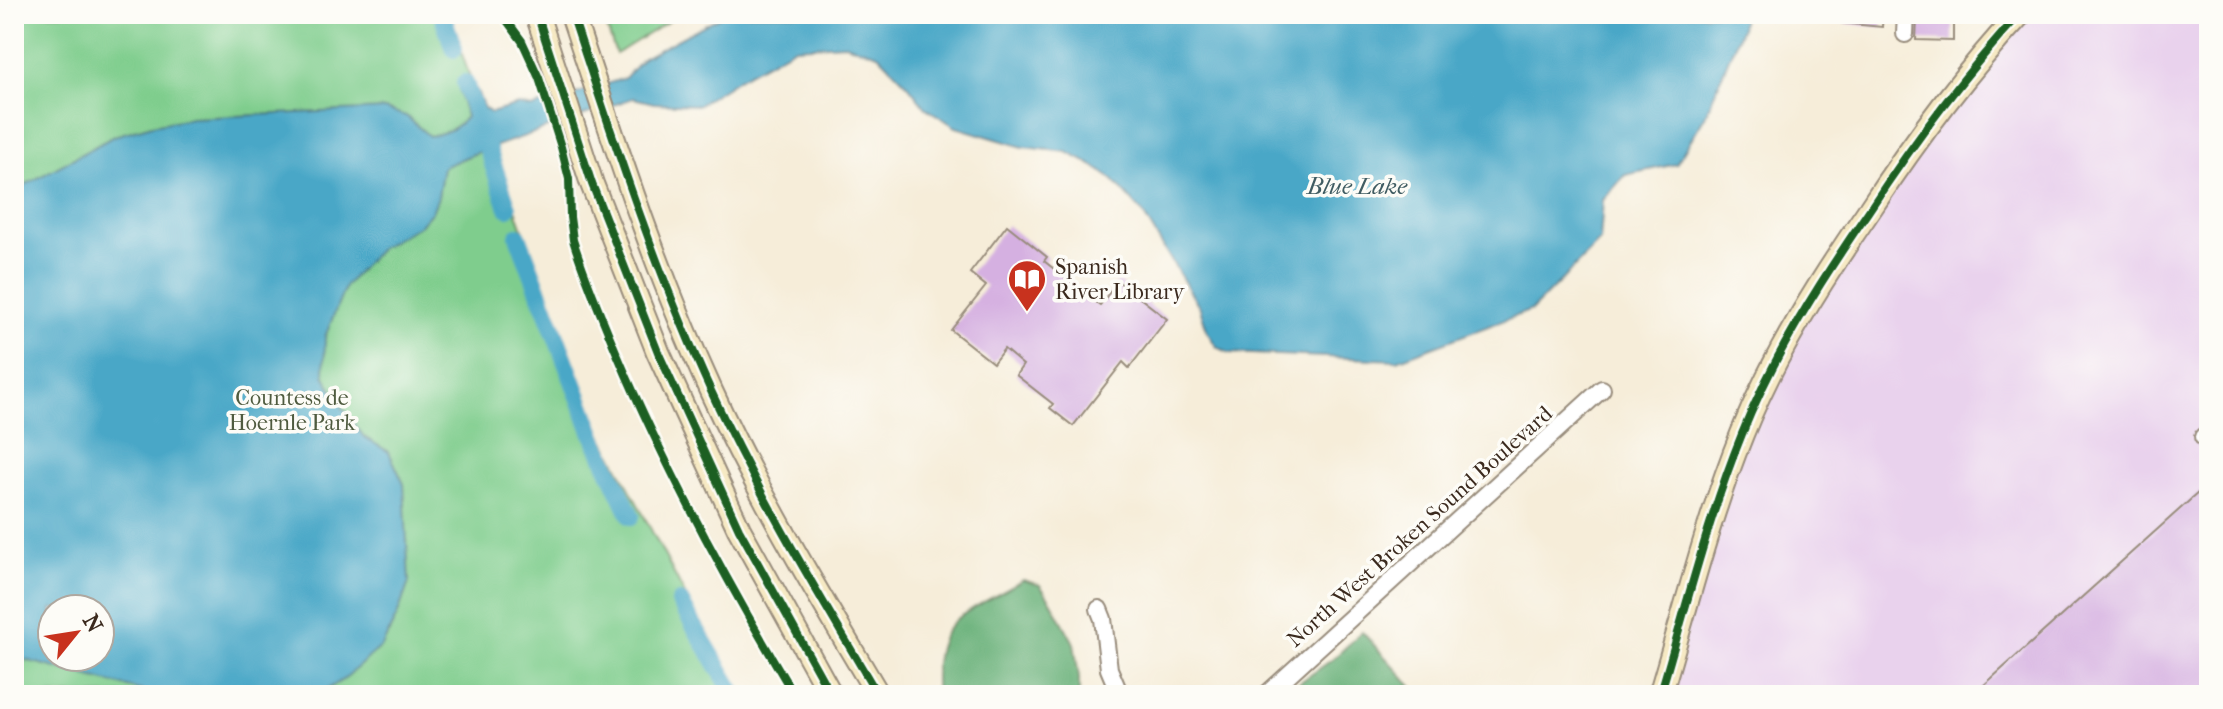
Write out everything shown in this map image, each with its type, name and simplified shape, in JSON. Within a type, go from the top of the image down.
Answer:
[{"type":"main road","points":[[537,14],[578,141],[643,316],[726,504],[831,695]]},
{"type":"main road","points":[[572,14],[644,229],[712,393],[771,511],[878,695]]},
{"type":"main road","points":[[1660,695],[1726,475],[1774,364],[1825,276],[1901,162],[1965,77],[2020,14]]},
{"type":"main road","points":[[726,504],[758,487]]},
{"type":"main road","points":[[739,529],[771,511]]},
{"type":"street","points":[[1905,34],[1906,14]]},
{"type":"street","name":"North West Broken Sound Boulevard","points":[[1266,695],[1602,389]]},
{"type":"street","points":[[1099,609],[1109,669],[1120,695]]},
{"type":"shaded area","points":[[2020,14],[2209,14],[2209,695],[1660,695],[1726,475],[1794,326]]},
{"type":"green space","name":"Countess de Hoernle Park","points":[[14,14],[448,14],[580,393],[737,695],[14,695]]},
{"type":"green space","points":[[602,14],[680,14],[616,54]]},
{"type":"green space","points":[[1023,580],[1040,585],[1074,643],[1079,695],[936,695],[935,675],[940,643],[950,626],[973,608]]},
{"type":"green space","points":[[1362,632],[1420,695],[1292,695],[1299,683],[1333,659]]},
{"type":"water","name":"Blue Lake","points":[[725,14],[1743,14],[1741,29],[1705,116],[1676,164],[1625,175],[1603,200],[1600,241],[1532,310],[1397,360],[1229,353],[1216,346],[1200,308],[1142,212],[1113,180],[1067,152],[1023,147],[956,127],[926,108],[878,54],[845,44],[795,47],[698,105],[654,103],[633,98],[471,155],[443,167],[432,212],[420,225],[380,248],[346,285],[325,337],[324,375],[364,437],[389,452],[404,484],[409,582],[382,646],[344,679],[318,695],[158,695],[75,673],[116,673],[116,593],[36,593],[36,663],[14,657],[14,191],[114,136],[152,125],[191,118],[385,109],[406,116],[429,136],[449,130],[466,117],[459,90],[467,82],[477,90],[484,108],[491,113],[518,105],[532,108],[625,78],[643,58]]},
{"type":"building","points":[[1841,14],[1883,14],[1882,27],[1841,23]]},
{"type":"building","points":[[1930,14],[1953,14],[1953,41],[1916,40],[1917,19],[1930,19]]},
{"type":"building","points":[[1007,225],[1047,257],[1044,261],[1100,305],[1118,281],[1167,319],[1129,368],[1123,362],[1073,426],[1050,408],[1053,404],[1016,375],[1023,365],[1004,349],[993,363],[951,330],[986,286],[970,273]]},
{"type":"building","points":[[2209,483],[2209,695],[1973,695]]},
{"type":"waterway","points":[[442,14],[454,49]]},
{"type":"waterway","points":[[465,83],[508,208]]},
{"type":"waterway","points":[[518,236],[595,439],[631,516]]},
{"type":"waterway","points":[[680,602],[735,695]]},
{"type":"cycle path","points":[[502,14],[522,41],[539,78],[569,179],[573,240],[617,354],[656,441],[700,527],[794,695]]},
{"type":"cycle path","points":[[537,14],[592,184],[658,352],[739,529],[831,695]]},
{"type":"cycle path","points":[[572,14],[653,252],[711,391],[769,507],[878,695]]},
{"type":"cycle path","points":[[1660,695],[1730,466],[1783,347],[1903,160],[1959,85],[2020,14]]},
{"type":"place","name":"Spanish River Library","points":[[1027,313]]}]
